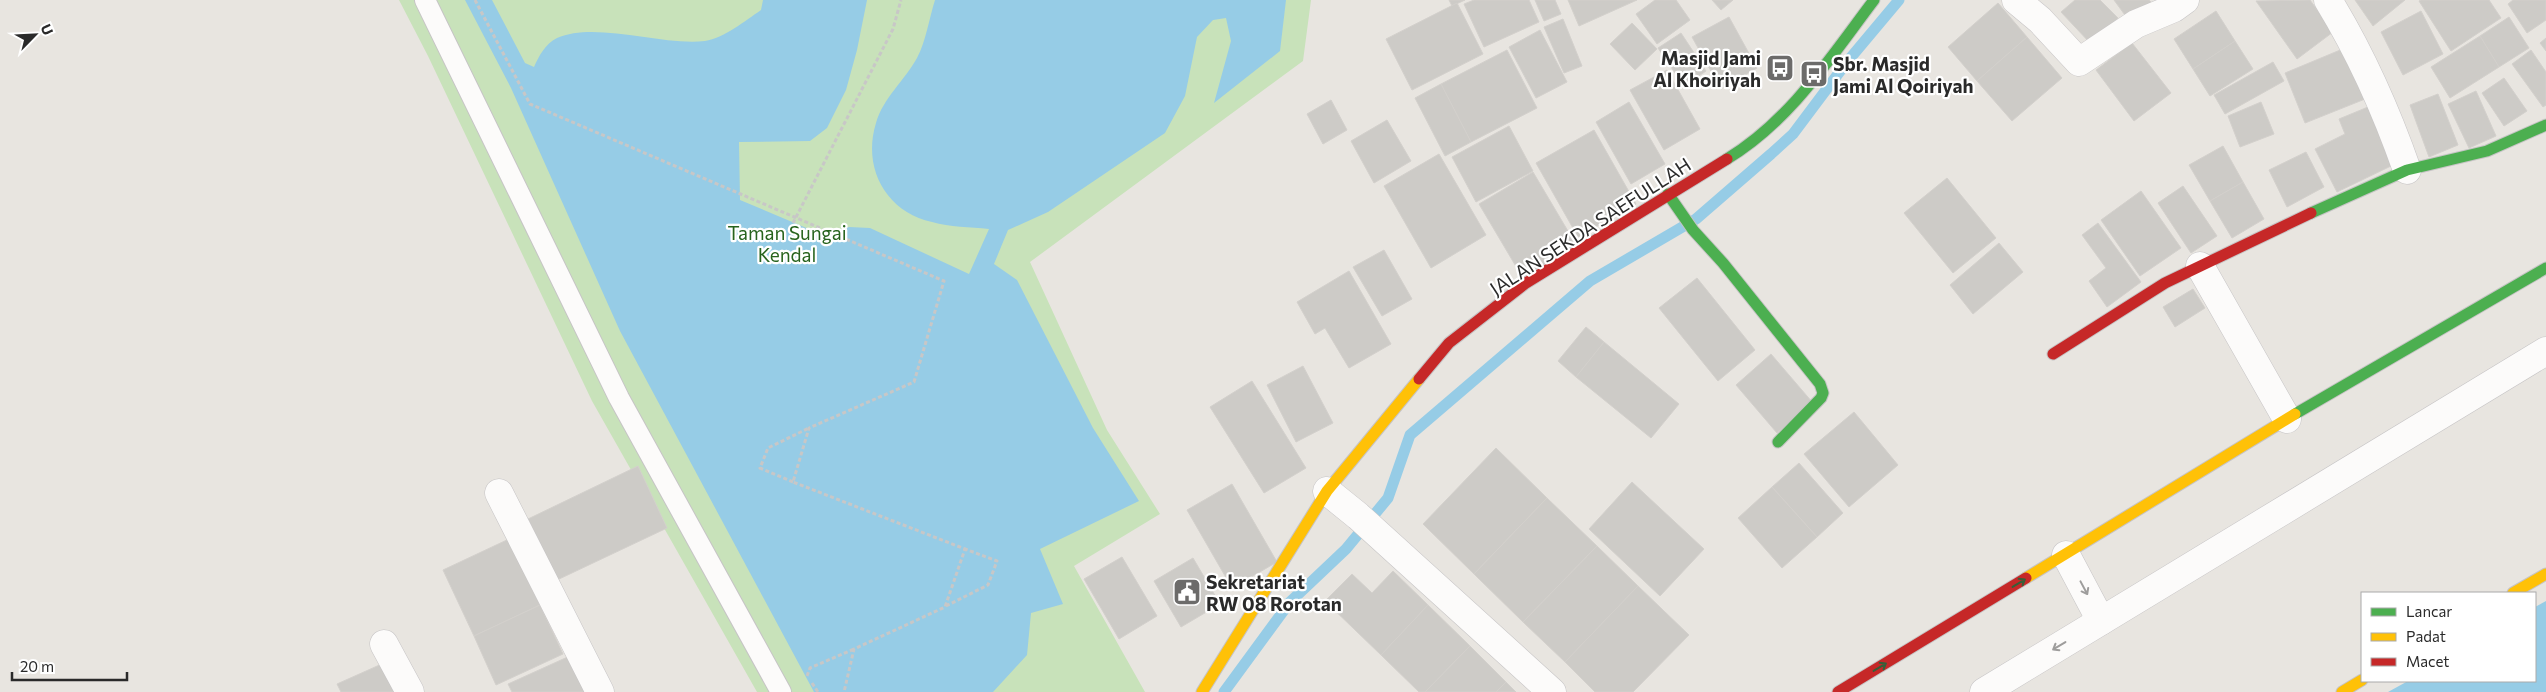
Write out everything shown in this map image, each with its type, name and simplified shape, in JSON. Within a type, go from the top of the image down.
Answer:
[{"type":"street","name":"JALAN SEKDA SAEFULLAH","points":[[1202,692],[1327,491],[1449,343],[1526,283],[1734,155],[1774,125],[1802,94],[1874,0]]},
{"type":"street","points":[[2016,0],[2040,20],[2079,62],[2136,24],[2174,8],[2184,0]]},
{"type":"street","points":[[2328,0],[2354,43],[2388,115],[2407,170]]},
{"type":"street","points":[[2053,354],[2165,283],[2200,266],[2407,170],[2487,151],[2546,124]]},
{"type":"street","points":[[1668,194],[1693,230],[1723,263],[1820,384],[1823,393],[1821,398],[1778,442]]},
{"type":"street","points":[[2200,266],[2287,419]]},
{"type":"street","points":[[1838,692],[2287,419],[2546,268]]},
{"type":"street","points":[[1984,692],[2546,351]]},
{"type":"street","points":[[1327,491],[1358,516],[1552,692]]},
{"type":"street","points":[[499,493],[600,692]]},
{"type":"street","points":[[2066,555],[2101,621]]},
{"type":"street","points":[[2515,592],[2546,574]]},
{"type":"street","points":[[384,644],[410,692]]},
{"type":"street","points":[[2342,692],[2361,681]]},
{"type":"lane","points":[[425,0],[619,398],[781,692]]},
{"type":"path","points":[[475,0],[530,104],[944,281],[914,382],[768,448],[760,468],[997,561],[988,585],[810,668],[807,676],[818,692]]},
{"type":"path","points":[[793,223],[893,29],[901,0]]},
{"type":"path","points":[[793,482],[809,428]]},
{"type":"path","points":[[944,607],[965,549]]},
{"type":"path","points":[[844,692],[854,649]]},
{"type":"green space","name":"Taman Sungai Kendal","points":[[399,0],[1311,0],[1303,61],[1030,262],[1107,430],[1160,514],[1074,566],[1145,692],[757,692],[592,401],[428,56]]},
{"type":"water","name":"Taman Sungai Kendal","points":[[465,0],[492,0],[525,63],[534,67],[540,55],[549,44],[557,38],[573,33],[609,33],[688,42],[705,41],[727,33],[761,10],[763,0],[867,0],[857,50],[846,90],[827,128],[810,141],[739,142],[740,200],[823,235],[849,227],[870,228],[969,274],[989,229],[939,224],[916,217],[902,209],[881,186],[872,156],[872,140],[879,114],[917,58],[935,0],[1286,0],[1280,51],[1214,103],[1231,41],[1226,18],[1213,20],[1197,37],[1185,96],[1165,133],[1048,212],[1008,230],[994,264],[1017,280],[1093,428],[1139,501],[1040,549],[1063,604],[1031,613],[1027,655],[993,692],[814,692],[620,331],[511,88]]},
{"type":"water","points":[[2546,601],[2546,692],[2388,692],[2406,682],[2536,682],[2536,606]]},
{"type":"building","points":[[1449,0],[1465,0],[1452,6]]},
{"type":"building","points":[[1474,0],[1529,0],[1539,22],[1484,47],[1464,4]]},
{"type":"building","points":[[1535,0],[1555,0],[1561,14],[1544,21]]},
{"type":"building","points":[[1568,0],[1637,0],[1579,26]]},
{"type":"building","points":[[1655,0],[1676,0],[1690,20],[1657,44],[1636,14]]},
{"type":"building","points":[[1712,0],[1733,0],[1721,10]]},
{"type":"building","points":[[2075,0],[2100,0],[2118,18],[2091,44],[2061,12]]},
{"type":"building","points":[[2114,0],[2149,0],[2153,4],[2130,22]]},
{"type":"building","points":[[2310,0],[2333,32],[2297,59],[2256,1]]},
{"type":"building","points":[[2355,0],[2405,0],[2373,26]]},
{"type":"building","points":[[2489,0],[2501,18],[2451,51],[2419,1]]},
{"type":"building","points":[[2513,0],[2546,0],[2546,20],[2527,33],[2508,4]]},
{"type":"building","points":[[1457,3],[1483,54],[1412,90],[1386,39]]},
{"type":"building","points":[[1998,3],[2027,37],[1977,81],[1948,47]]},
{"type":"building","points":[[2216,11],[2235,41],[2193,69],[2174,39]]},
{"type":"building","points":[[2421,11],[2443,54],[2403,75],[2381,32]]},
{"type":"building","points":[[1729,17],[1757,68],[1721,89],[1692,37]]},
{"type":"building","points":[[2509,17],[2529,48],[2499,67],[2480,36]]},
{"type":"building","points":[[1563,19],[1582,66],[1564,73],[1544,27]]},
{"type":"building","points":[[1632,23],[1657,49],[1635,70],[1610,44]]},
{"type":"building","points":[[1540,30],[1567,82],[1536,98],[1509,47]]},
{"type":"building","points":[[1681,33],[1706,71],[1684,86],[1658,48]]},
{"type":"building","points":[[2480,36],[2499,67],[2450,98],[2431,67]]},
{"type":"building","points":[[2027,37],[2062,78],[2012,121],[1977,81]]},
{"type":"building","points":[[2546,38],[2546,51],[2540,43]]},
{"type":"building","points":[[2235,41],[2253,69],[2210,96],[2193,69]]},
{"type":"building","points":[[2132,43],[2171,93],[2134,121],[2096,70]]},
{"type":"building","points":[[2345,48],[2365,99],[2305,123],[2285,73]]},
{"type":"building","points":[[1507,50],[1537,108],[1471,142],[1441,84]]},
{"type":"building","points":[[2531,50],[2546,72],[2546,105],[2543,107],[2512,64]]},
{"type":"building","points":[[2273,62],[2284,81],[2225,114],[2214,95]]},
{"type":"building","points":[[1667,70],[1700,129],[1664,150],[1630,90]]},
{"type":"building","points":[[2504,78],[2527,111],[2504,126],[2482,93]]},
{"type":"building","points":[[1441,84],[1471,142],[1445,156],[1415,98]]},
{"type":"building","points":[[2476,91],[2496,136],[2469,148],[2448,104]]},
{"type":"building","points":[[2438,94],[2458,145],[2429,157],[2410,105]]},
{"type":"building","points":[[1331,100],[1347,130],[1323,144],[1307,114]]},
{"type":"building","points":[[1629,102],[1665,164],[1631,184],[1596,122]]},
{"type":"building","points":[[2261,102],[2274,134],[2240,147],[2228,116]]},
{"type":"building","points":[[2368,107],[2393,165],[2337,192],[2315,149],[2345,134],[2339,119]]},
{"type":"building","points":[[1387,120],[1411,161],[1374,183],[1351,141]]},
{"type":"building","points":[[1509,126],[1533,171],[1476,202],[1452,157]]},
{"type":"building","points":[[1594,130],[1636,204],[1578,237],[1536,163]]},
{"type":"building","points":[[2223,146],[2243,182],[2210,201],[2189,165]]},
{"type":"building","points":[[2306,152],[2324,187],[2287,207],[2269,170]]},
{"type":"building","points":[[1439,154],[1486,235],[1431,268],[1384,186]]},
{"type":"building","points":[[1533,172],[1578,248],[1524,280],[1479,204]]},
{"type":"building","points":[[1947,178],[1996,238],[1953,273],[1904,213]]},
{"type":"building","points":[[2243,182],[2264,219],[2232,238],[2210,201]]},
{"type":"building","points":[[2183,186],[2217,236],[2191,253],[2158,203]]},
{"type":"building","points":[[2141,191],[2181,248],[2140,276],[2101,220]]},
{"type":"building","points":[[2098,223],[2141,282],[2107,307],[2089,281],[2106,268],[2082,235]]},
{"type":"building","points":[[1999,243],[2023,272],[1973,314],[1950,285]]},
{"type":"building","points":[[1384,250],[1412,299],[1382,316],[1353,267]]},
{"type":"building","points":[[1349,271],[1391,344],[1349,368],[1325,328],[1315,334],[1297,302]]},
{"type":"building","points":[[1697,278],[1755,350],[1718,381],[1659,308]]},
{"type":"building","points":[[2193,289],[2205,308],[2175,327],[2163,307]]},
{"type":"building","points":[[1586,327],[1604,342],[1576,377],[1558,361]]},
{"type":"building","points":[[1604,342],[1679,404],[1651,438],[1576,377]]},
{"type":"building","points":[[1771,354],[1813,403],[1777,433],[1736,385]]},
{"type":"building","points":[[1303,366],[1333,423],[1296,442],[1267,385]]},
{"type":"building","points":[[1252,381],[1306,468],[1264,493],[1210,407]]},
{"type":"building","points":[[1854,412],[1898,465],[1849,507],[1804,454]]},
{"type":"building","points":[[1496,448],[1547,498],[1474,574],[1423,524]]},
{"type":"building","points":[[1799,463],[1843,513],[1817,537],[1772,487]]},
{"type":"building","points":[[638,466],[667,528],[557,580],[528,519]]},
{"type":"building","points":[[1632,482],[1704,549],[1660,596],[1589,529]]},
{"type":"building","points":[[1232,484],[1277,562],[1232,588],[1187,510]]},
{"type":"building","points":[[1772,487],[1817,537],[1782,568],[1738,518]]},
{"type":"building","points":[[1547,498],[1597,546],[1523,622],[1474,574]]},
{"type":"building","points":[[509,539],[540,605],[474,636],[443,570]]},
{"type":"building","points":[[1597,546],[1638,586],[1565,662],[1523,622]]},
{"type":"building","points":[[1122,557],[1157,616],[1119,639],[1084,579]]},
{"type":"building","name":"Sekretariat RW 08 Rorotan","points":[[1193,558],[1220,604],[1181,627],[1154,581]]},
{"type":"building","points":[[1393,571],[1428,605],[1381,655],[1325,601],[1352,574],[1372,593]]},
{"type":"building","points":[[1638,586],[1689,635],[1633,692],[1595,692],[1565,662]]},
{"type":"building","points":[[540,605],[563,654],[496,685],[474,636]]},
{"type":"building","points":[[1428,605],[1470,646],[1425,692],[1419,692],[1381,655]]},
{"type":"building","points":[[1470,646],[1506,682],[1496,692],[1425,692]]},
{"type":"building","points":[[572,655],[588,692],[512,692],[508,684]]},
{"type":"building","points":[[384,663],[397,692],[341,692],[337,684]]},
{"type":"building","points":[[1506,682],[1516,692],[1496,692]]},
{"type":"waterway","points":[[1224,692],[1290,602],[1346,549],[1388,498],[1410,435],[1590,281],[1696,219],[1771,154],[1793,134],[1847,62],[1899,0]]},
{"type":"traffic: fast","points":[[1727,159],[1750,144],[1790,107],[1825,66],[1874,0]]},
{"type":"traffic: fast","points":[[2311,213],[2407,170],[2487,151],[2546,125]]},
{"type":"traffic: fast","points":[[1668,194],[1693,230],[1723,263],[1820,384],[1823,393],[1821,398],[1778,442]]},
{"type":"traffic: fast","points":[[2295,414],[2546,268]]},
{"type":"traffic: slow","points":[[1202,692],[1327,491],[1419,379]]},
{"type":"traffic: slow","points":[[2026,578],[2295,414]]},
{"type":"traffic: slow","points":[[2515,592],[2546,574]]},
{"type":"traffic: slow","points":[[2342,692],[2361,681]]},
{"type":"traffic: jam","points":[[1419,379],[1449,343],[1526,283],[1727,159]]},
{"type":"traffic: jam","points":[[2053,354],[2165,283],[2311,213]]},
{"type":"traffic: jam","points":[[1838,692],[2026,578]]},
{"type":"place","name":"Masjid Jami Al Khoiriyah","points":[[1780,68]]},
{"type":"place","name":"Sbr. Masjid Jami Al Qoiriyah","points":[[1814,74]]},
{"type":"place","name":"Sekretariat RW 08 Rorotan","points":[[1187,592]]}]
